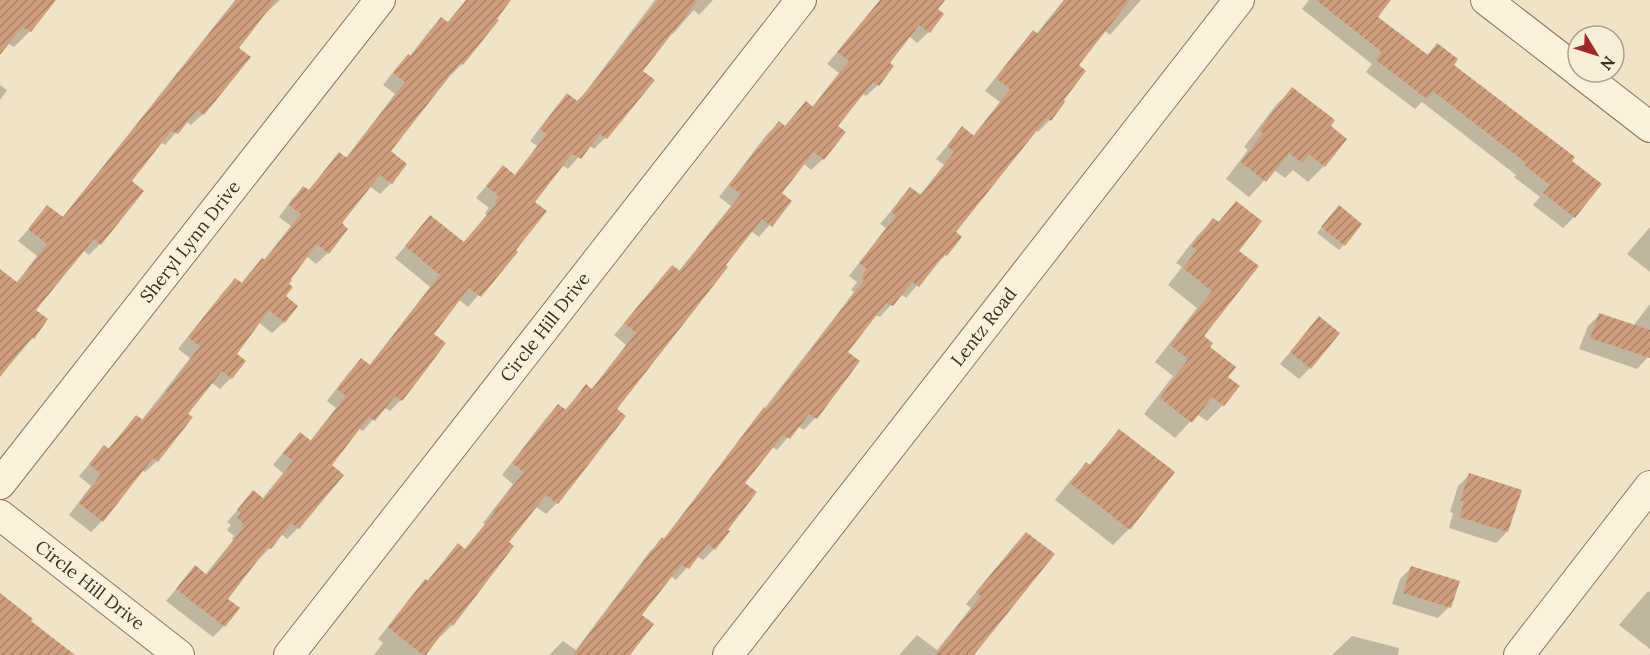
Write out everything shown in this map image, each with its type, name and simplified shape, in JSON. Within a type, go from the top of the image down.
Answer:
[{"type":"street","name":"Sheryl Lynn Drive","points":[[0,484],[380,0]]},
{"type":"street","name":"Circle Hill Drive","points":[[289,655],[801,0]]},
{"type":"street","name":"Lentz Road","points":[[728,655],[1239,0]]},
{"type":"street","points":[[1486,0],[1566,63]]},
{"type":"street","points":[[1593,84],[1650,128]]},
{"type":"street","points":[[1519,655],[1650,486]]},
{"type":"street","name":"Circle Hill Drive","points":[[0,515],[179,655]]},
{"type":"building","points":[[0,0],[56,0],[31,32],[22,27],[0,55]]},
{"type":"building","points":[[236,0],[276,0],[239,48],[251,57],[204,115],[197,110],[178,134],[171,131],[132,181],[144,191],[101,245],[94,239],[36,310],[48,319],[34,339],[32,337],[0,377],[0,269],[18,283],[47,244],[28,229],[47,205],[63,217]]},
{"type":"building","points":[[466,0],[511,0],[497,19],[499,20],[463,65],[460,63],[391,151],[407,164],[392,184],[380,175],[342,223],[348,229],[329,254],[317,244],[291,279],[289,284],[293,287],[286,296],[298,306],[285,323],[269,310],[237,354],[246,361],[232,379],[222,371],[188,414],[193,417],[158,462],[153,458],[103,522],[79,503],[101,474],[89,464],[104,445],[109,449],[136,415],[143,420],[163,396],[200,346],[188,337],[235,278],[242,283],[262,258],[265,260],[301,214],[289,205],[303,186],[309,190],[339,152],[347,158],[405,82],[393,73],[408,54],[411,56],[441,17],[448,22]]},
{"type":"building","points":[[658,0],[698,0],[643,71],[655,80],[607,139],[600,134],[581,159],[572,154],[535,202],[547,211],[516,250],[518,252],[481,297],[469,288],[434,334],[446,343],[417,382],[402,401],[395,396],[375,421],[369,417],[332,465],[344,475],[299,529],[291,523],[271,549],[268,547],[228,599],[240,608],[225,627],[176,589],[195,565],[207,575],[243,528],[244,524],[237,518],[241,513],[237,510],[253,490],[264,499],[293,461],[283,453],[300,432],[311,441],[346,396],[337,389],[361,358],[370,365],[440,275],[405,246],[430,215],[464,242],[497,203],[495,202],[499,196],[486,186],[503,165],[515,175],[547,134],[540,129],[567,93],[577,101],[586,92]]},
{"type":"building","points":[[880,0],[945,0],[938,9],[944,14],[930,33],[919,25],[890,63],[894,66],[879,86],[873,82],[838,126],[846,132],[824,160],[814,152],[782,193],[792,201],[772,227],[762,219],[726,265],[728,267],[617,409],[626,416],[579,477],[558,504],[546,495],[509,542],[514,546],[453,626],[450,623],[426,655],[423,655],[388,627],[425,579],[428,581],[458,543],[465,549],[495,512],[493,511],[524,472],[512,463],[558,404],[566,410],[586,384],[592,389],[636,333],[624,323],[672,265],[680,271],[741,194],[729,185],[779,121],[785,126],[806,101],[813,107],[849,61],[837,52]]},
{"type":"building","points":[[1064,0],[1130,0],[1079,65],[1086,71],[1051,121],[1047,118],[956,232],[962,237],[947,256],[945,254],[919,287],[912,282],[893,306],[886,303],[848,352],[860,361],[817,419],[809,414],[790,439],[783,435],[745,483],[757,492],[715,550],[708,544],[689,569],[681,565],[642,615],[654,624],[630,655],[573,655],[662,537],[664,539],[864,280],[861,277],[867,269],[859,263],[896,216],[891,211],[910,187],[921,195],[954,152],[947,146],[962,126],[974,136],[1010,89],[996,78],[1033,30],[1038,34]]},
{"type":"building","points":[[1316,0],[1391,0],[1378,17],[1428,55],[1437,43],[1458,59],[1454,65],[1575,157],[1572,161],[1602,184],[1575,218],[1543,193],[1550,185],[1524,165],[1526,163],[1433,91],[1427,99],[1376,60],[1382,52]]},
{"type":"building","points":[[1292,87],[1335,120],[1331,126],[1347,139],[1325,167],[1309,154],[1302,163],[1289,153],[1266,182],[1241,162],[1263,133],[1259,130]]},
{"type":"building","points":[[1236,201],[1262,221],[1239,251],[1259,266],[1204,336],[1213,343],[1210,347],[1236,367],[1228,377],[1240,386],[1224,406],[1212,397],[1192,423],[1160,398],[1188,359],[1170,345],[1212,291],[1183,268],[1197,250],[1191,246],[1213,218],[1219,222]]},
{"type":"building","points":[[1339,205],[1362,224],[1345,246],[1321,227]]},
{"type":"building","points":[[1599,313],[1650,330],[1650,358],[1590,338]]},
{"type":"building","points":[[1319,316],[1340,333],[1311,369],[1290,352]]},
{"type":"building","points":[[1119,429],[1175,472],[1130,530],[1070,483],[1086,462],[1090,465]]},
{"type":"building","points":[[1469,473],[1522,490],[1508,532],[1459,517],[1464,502],[1460,501]]},
{"type":"building","points":[[1026,532],[1055,554],[974,655],[935,655],[981,596],[976,592]]},
{"type":"building","points":[[1411,566],[1460,581],[1451,608],[1403,593]]},
{"type":"building","points":[[0,593],[33,619],[31,621],[75,655],[0,655]]}]
